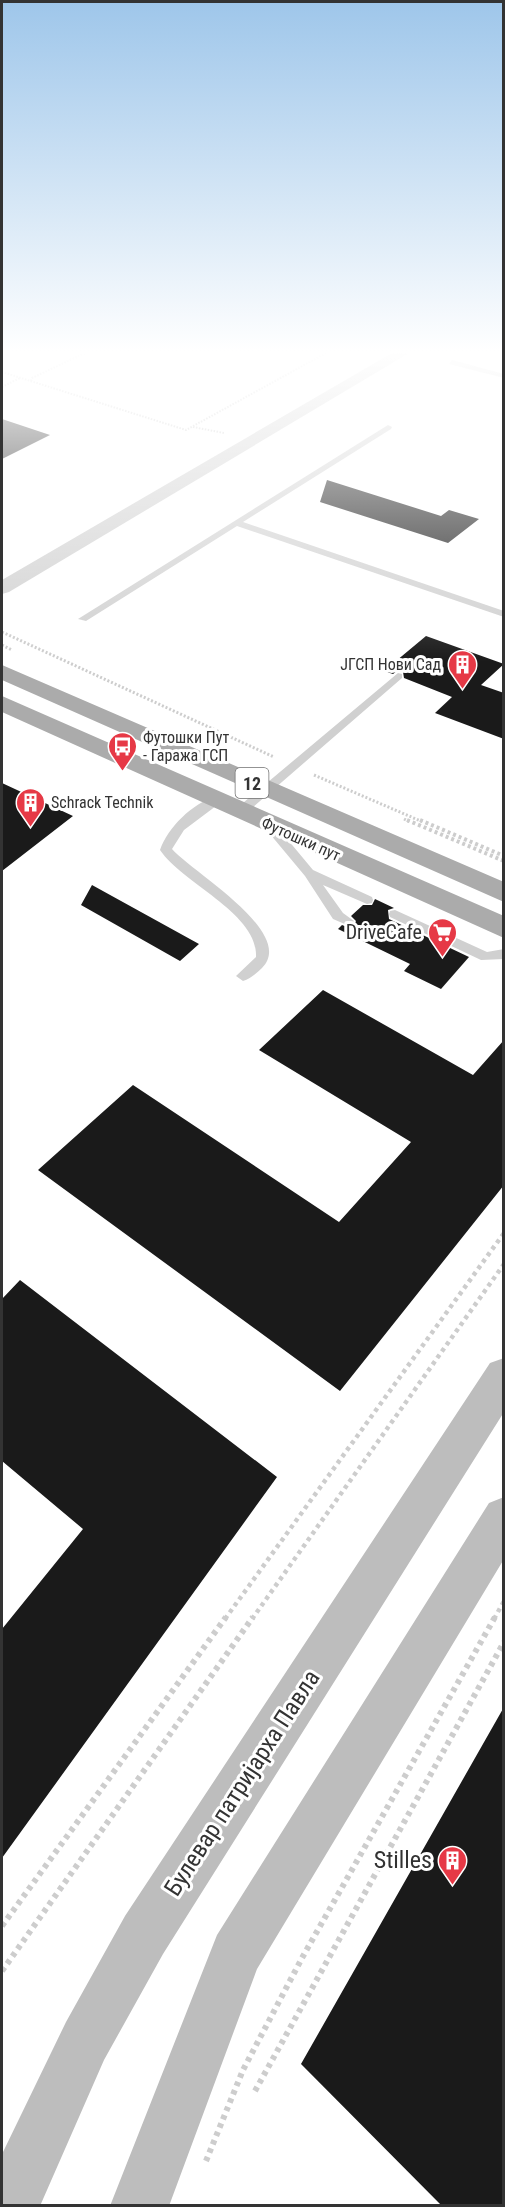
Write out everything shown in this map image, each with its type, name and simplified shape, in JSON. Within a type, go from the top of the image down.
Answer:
[{"type":"main road","name":"Футошки пут","points":[[2,672],[504,893]]},
{"type":"main road","name":"Футошки пут","points":[[2,703],[269,825],[504,928]]},
{"type":"main road","name":"Булевар патријарха Павла","points":[[12,2188],[85,2041],[144,1935],[504,1376]]},
{"type":"main road","points":[[139,2205],[236,1954],[504,1518]]},
{"type":"street","points":[[2,588],[227,456]]},
{"type":"lane","points":[[82,619],[342,456]]},
{"type":"lane","points":[[236,523],[504,614]]},
{"type":"lane","points":[[242,811],[398,676]]},
{"type":"lane","points":[[216,800],[177,828],[168,840],[166,850],[183,867],[236,910],[259,934],[264,948],[263,957],[243,976]]},
{"type":"lane","points":[[269,825],[309,873],[338,916],[347,921]]},
{"type":"lane","points":[[309,873],[367,900]]},
{"type":"lane","points":[[395,914],[424,930],[486,957],[504,954]]},
{"type":"path","points":[[2,632],[293,766],[504,856]]},
{"type":"path","points":[[2,1926],[504,1233]]},
{"type":"path","points":[[2,1971],[504,1264]]},
{"type":"path","points":[[203,2166],[243,2070],[302,1958],[504,1601]]},
{"type":"path","points":[[255,2091],[504,1642]]},
{"type":"building","points":[[327,480],[441,516],[449,510],[479,519],[448,543],[320,502]]},
{"type":"building","name":"ЈГСП Нови Сад","points":[[426,636],[504,664],[481,685],[504,693],[504,739],[435,713],[452,697],[404,678],[403,672],[397,671],[393,674],[384,671]]},
{"type":"building","name":"Schrack Technik","points":[[2,783],[73,816],[2,871]]},
{"type":"building","points":[[92,885],[199,944],[180,961],[81,905]]},
{"type":"building","points":[[375,899],[394,908],[388,910],[389,919],[469,957],[441,989],[404,971],[410,964],[338,929],[342,925],[347,927],[354,925],[356,921],[351,916],[363,905],[372,905]]},
{"type":"building","points":[[323,990],[473,1075],[504,1040],[504,1185],[340,1391],[38,1170],[133,1085],[339,1222],[411,1142],[259,1050]]},
{"type":"building","points":[[20,1280],[277,1477],[2,1858],[2,1629],[83,1529],[2,1461],[2,1299]]},
{"type":"building","name":"Stilles","points":[[504,1707],[504,2205],[441,2205],[301,2064]]},
{"type":"place","name":"ЈГСП Нови Сад","points":[[462,690]]},
{"type":"place","name":"Футошки Пут - Гаража ГСП","points":[[122,772]]},
{"type":"place","name":"Schrack Technik","points":[[30,828]]},
{"type":"place","name":"DriveCafe","points":[[443,958]]},
{"type":"place","name":"Stilles","points":[[453,1886]]}]
